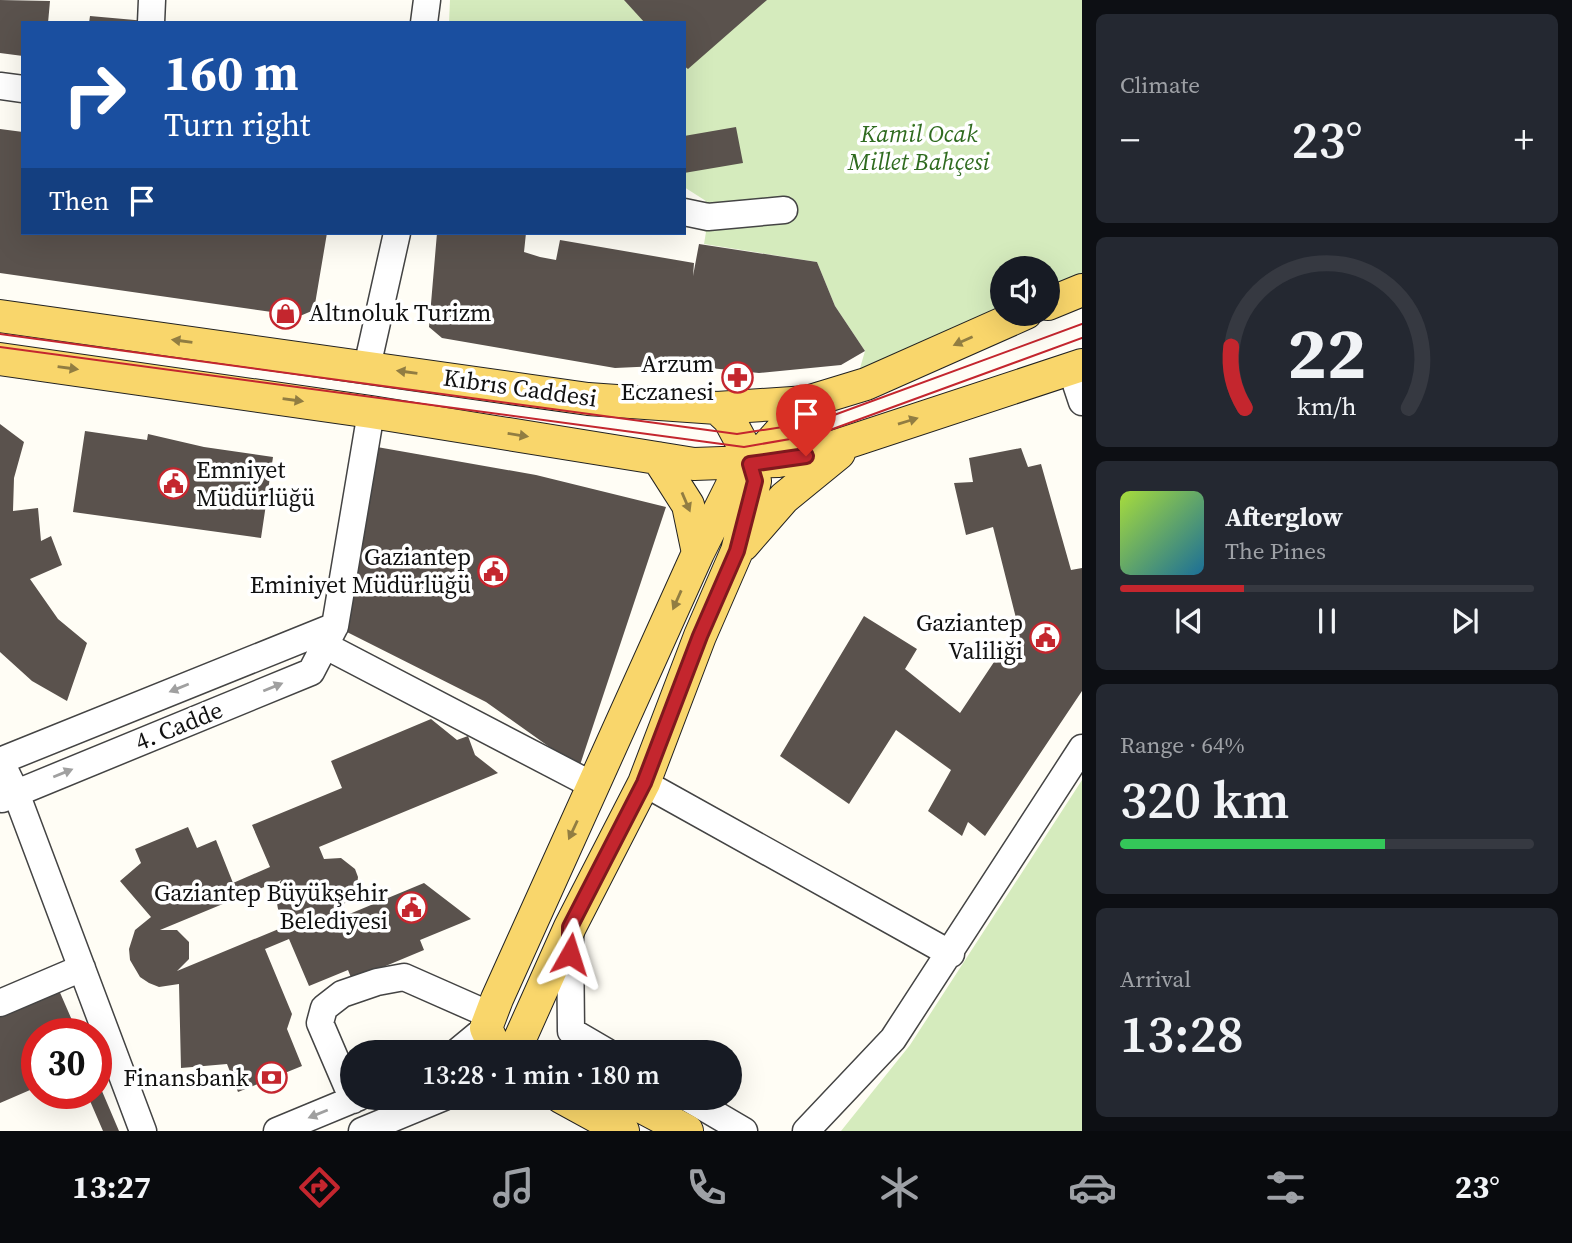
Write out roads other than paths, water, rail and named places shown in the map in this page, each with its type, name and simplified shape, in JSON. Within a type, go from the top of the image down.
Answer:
[{"type":"main road","points":[[1060,299],[1082,290]]},
{"type":"main road","name":"Kıbrıs Caddesi","points":[[0,316],[588,399],[717,408],[807,402],[866,384],[997,326]]},
{"type":"main road","points":[[0,359],[370,412],[694,464],[750,464],[806,456],[868,433],[1076,367]]},
{"type":"main road","points":[[507,1040],[594,786],[698,552],[731,487],[807,402]]},
{"type":"main road","points":[[507,1040],[570,927],[644,783],[700,636],[737,551],[755,481],[733,426],[717,408]]},
{"type":"main road","points":[[737,551],[802,482],[868,433]]},
{"type":"main road","points":[[658,458],[688,505],[698,552]]},
{"type":"main road","points":[[585,1110],[623,1131]]},
{"type":"main road","points":[[647,1110],[687,1131]]},
{"type":"street","points":[[151,21],[152,0]]},
{"type":"street","points":[[424,21],[427,0]]},
{"type":"street","points":[[0,86],[21,89]]},
{"type":"street","points":[[686,212],[708,217],[784,210]]},
{"type":"street","points":[[367,367],[397,235]]},
{"type":"street","points":[[1076,367],[1082,402]]},
{"type":"street","points":[[323,636],[370,412]]},
{"type":"street","points":[[143,1131],[82,968],[8,796],[0,761],[323,636]]},
{"type":"street","points":[[323,636],[594,786]]},
{"type":"street","name":"4. Cadde","points":[[8,796],[311,672],[323,636]]},
{"type":"street","points":[[806,1131],[893,1039],[951,954],[1082,748]]},
{"type":"street","points":[[644,783],[951,954]]},
{"type":"street","points":[[570,927],[571,1031],[586,1040]]},
{"type":"street","points":[[0,1003],[82,968]]},
{"type":"street","points":[[340,1065],[320,1023],[324,1008],[342,994],[377,982],[404,977],[507,1040]]},
{"type":"street","points":[[276,1131],[340,1105]]},
{"type":"street","points":[[362,1131],[413,1110]]},
{"type":"street","points":[[708,1110],[744,1131]]},
{"type":"tram line","points":[[0,334],[737,434],[815,422],[1082,324]]},
{"type":"tram line","points":[[0,347],[744,447],[819,434],[1082,338]]},
{"type":"place","name":"Altınoluk Turizm","points":[[286,313]]},
{"type":"place","name":"Arzum Eczanesi","points":[[737,378]]},
{"type":"place","name":"Emniyet Müdürlüğü","points":[[173,484]]},
{"type":"place","name":"Gaziantep Eminiyet Müdürlüğü","points":[[494,571]]},
{"type":"place","name":"Gaziantep Valiliği","points":[[1046,637]]},
{"type":"place","name":"Gaziantep Büyükşehir Belediyesi","points":[[411,907]]},
{"type":"place","name":"Finansbank","points":[[272,1078]]},
{"type":"park label","name":"Kamil Ocak Millet Bahçesi","points":[[919,148]]}]
